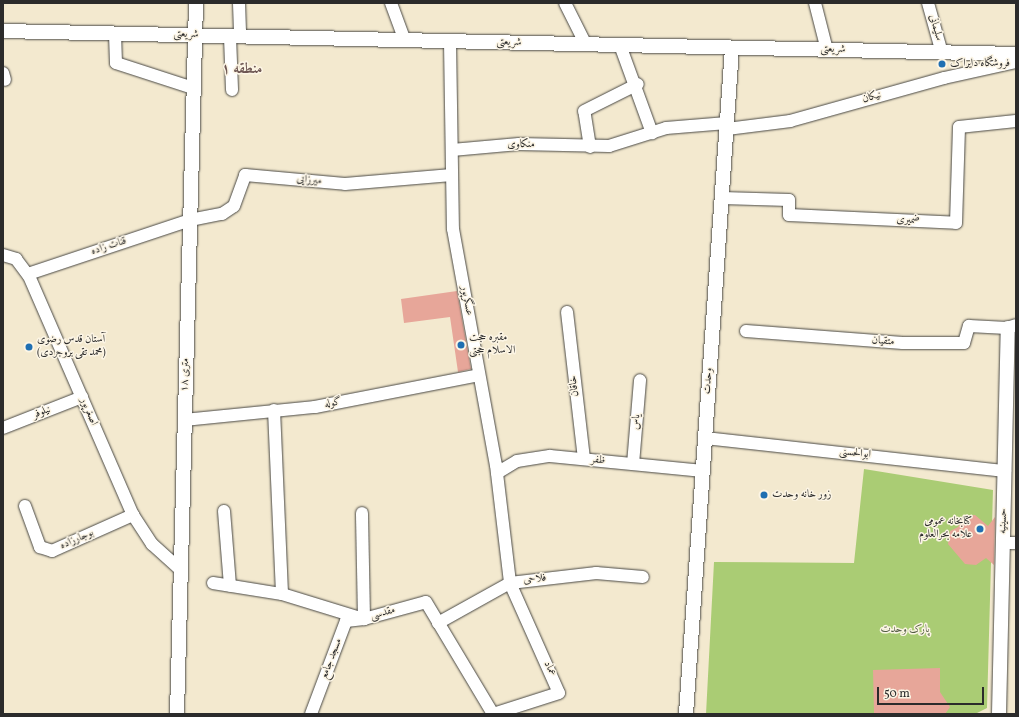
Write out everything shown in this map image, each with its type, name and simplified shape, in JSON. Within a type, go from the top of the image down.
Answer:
[{"type":"street","name":"۱۸ متری","points":[[177,714],[196,3]]},
{"type":"street","points":[[232,90],[235,37],[239,3]]},
{"type":"street","points":[[391,3],[405,41]]},
{"type":"street","points":[[565,3],[586,45]]},
{"type":"street","points":[[815,3],[827,50]]},
{"type":"street","name":"سلیمانی","points":[[928,3],[942,53]]},
{"type":"street","name":"شریعتی","points":[[3,31],[1016,54]]},
{"type":"street","points":[[115,34],[116,63],[194,88]]},
{"type":"street","name":"عسگرپور","points":[[450,42],[453,229],[496,473],[510,583]]},
{"type":"street","points":[[620,45],[638,84],[652,133]]},
{"type":"street","name":"وحدت","points":[[686,714],[732,48]]},
{"type":"street","name":"نیکان","points":[[727,126],[790,121],[944,78],[1016,62]]},
{"type":"street","points":[[590,147],[584,111],[638,84]]},
{"type":"street","name":"ضمیری","points":[[722,198],[789,200],[789,214],[956,223],[959,127],[1016,121]]},
{"type":"street","name":"منکاوی","points":[[452,150],[519,144],[590,147],[609,146],[652,133],[727,126]]},
{"type":"street","name":"میرزایی","points":[[190,220],[222,214],[234,206],[245,175],[345,184],[452,176]]},
{"type":"street","name":"قنات زاده","points":[[28,274],[190,220]]},
{"type":"street","name":"اصغرپور","points":[[3,255],[16,259],[28,274],[133,515],[152,544],[180,569]]},
{"type":"street","name":"خاقان","points":[[567,312],[584,459]]},
{"type":"street","name":"متقیان","points":[[746,331],[903,343],[964,343],[969,326],[1012,326]]},
{"type":"street","name":"حسینیه","points":[[999,714],[1010,543],[1005,471],[1012,326]]},
{"type":"street","name":"گوله","points":[[184,420],[315,407],[479,375]]},
{"type":"street","name":"یاس","points":[[633,464],[640,380]]},
{"type":"street","name":"نیلوفر","points":[[3,428],[82,397]]},
{"type":"street","points":[[274,410],[282,594]]},
{"type":"street","name":"ابوالحسنی","points":[[705,438],[1005,471]]},
{"type":"street","name":"ظفر","points":[[496,473],[517,461],[550,456],[703,471]]},
{"type":"street","name":"بوجارزاده","points":[[25,506],[40,547],[52,551],[133,515]]},
{"type":"street","points":[[224,511],[230,586]]},
{"type":"street","points":[[362,513],[364,619]]},
{"type":"street","name":"فلاحی","points":[[438,623],[510,583],[596,573],[643,577]]},
{"type":"street","name":"مقدسی","points":[[213,583],[282,594],[364,619],[426,602],[493,714]]},
{"type":"street","name":"عماد","points":[[493,714],[559,692],[510,583]]},
{"type":"street","name":"مسجد جامع","points":[[311,714],[346,621],[364,619]]},
{"type":"green space","name":"پارک وحدت","points":[[864,469],[993,490],[987,708],[975,714],[706,714],[714,562],[854,563]]},
{"type":"building","name":"مقبره حجت الاسلام حجتی","points":[[457,291],[471,369],[458,372],[450,317],[404,323],[401,299]]},
{"type":"building","points":[[975,515],[988,526],[995,517],[994,565],[986,558],[976,565],[965,564],[948,544],[950,531],[958,527],[965,516]]},
{"type":"building","points":[[940,668],[940,692],[950,707],[945,714],[874,713],[873,670]]},
{"type":"place","name":"فروشگاه دایراک","points":[[942,64]]},
{"type":"place","name":"مقبره حجت الاسلام حجتی","points":[[461,345]]},
{"type":"place","name":"آستان قدس رضوی (محمد تقی بروجردی)","points":[[29,347]]},
{"type":"place","name":"زور خانه وحدت","points":[[764,495]]},
{"type":"place","name":"کتابخانه عمومی علامه بحرالعلوم","points":[[980,529]]},
{"type":"district","name":"منطقه ۱","points":[[242,70]]}]
